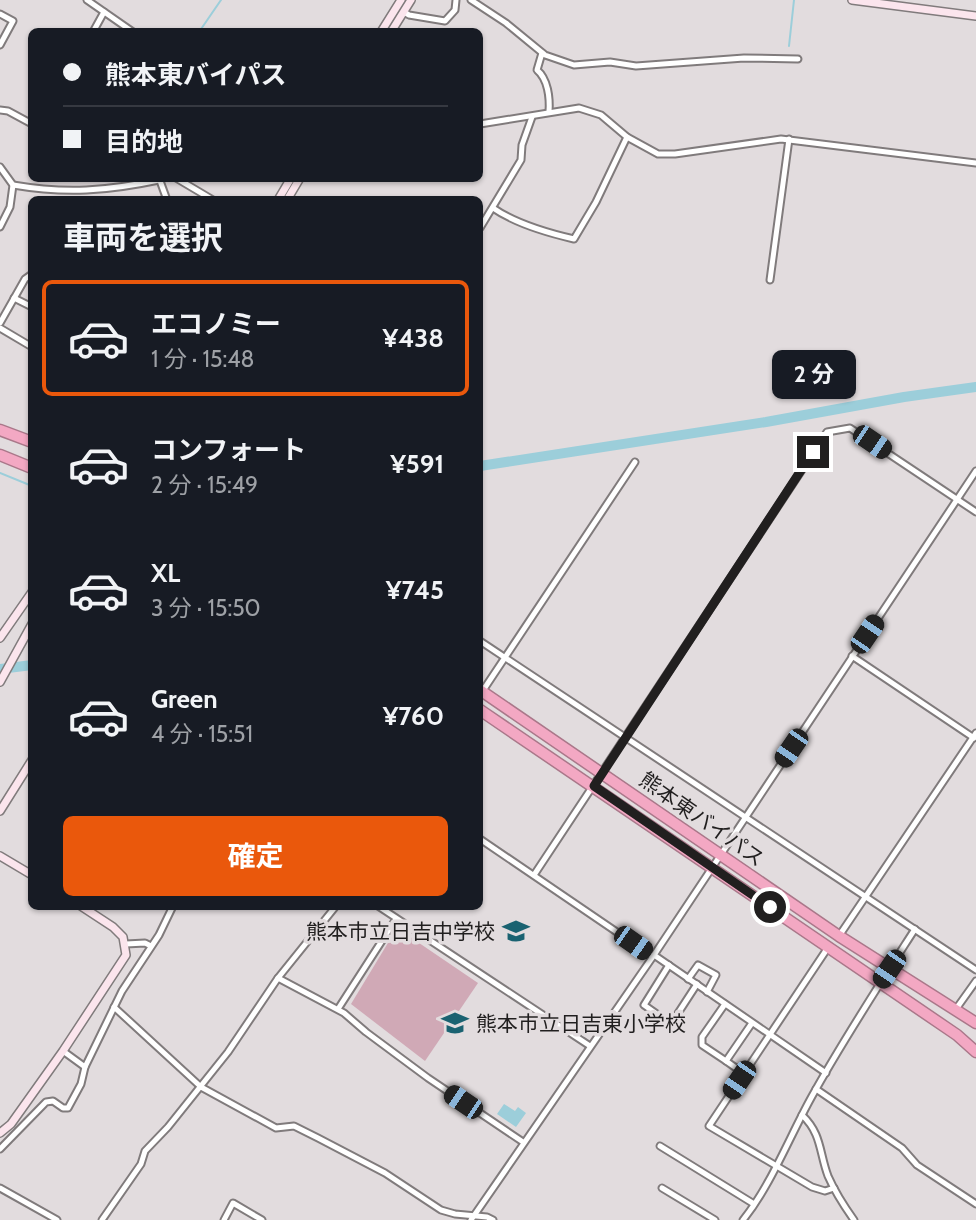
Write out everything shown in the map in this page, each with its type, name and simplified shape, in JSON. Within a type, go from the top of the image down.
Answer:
[{"type":"highway","points":[[0,430],[28,440]]},
{"type":"highway","points":[[0,455],[28,466]]},
{"type":"highway","name":"熊本東バイパス","points":[[483,692],[839,936],[976,1023]]},
{"type":"highway","name":"熊本東バイパス","points":[[483,712],[829,946],[957,1035],[976,1052]]},
{"type":"highway","points":[[907,981],[976,1030]]},
{"type":"highway","points":[[957,1035],[976,1046]]},
{"type":"street","points":[[87,0],[128,28]]},
{"type":"street","points":[[384,28],[401,0]]},
{"type":"street","points":[[394,28],[411,0]]},
{"type":"street","points":[[404,12],[445,21],[455,10],[456,0]]},
{"type":"street","points":[[471,0],[506,23],[542,53],[574,65],[610,62],[636,66],[744,58],[798,59]]},
{"type":"street","points":[[852,0],[976,16]]},
{"type":"street","points":[[95,28],[104,12]]},
{"type":"street","points":[[0,14],[13,21],[0,45]]},
{"type":"street","points":[[542,53],[537,70],[542,74],[546,87],[549,112]]},
{"type":"street","points":[[483,124],[579,108],[594,112],[627,137],[658,154],[675,155],[789,139],[976,163]]},
{"type":"street","points":[[0,110],[8,111],[28,122]]},
{"type":"street","points":[[483,224],[521,160],[522,145],[532,117]]},
{"type":"street","points":[[494,208],[526,224],[574,239],[596,202],[627,137]]},
{"type":"street","points":[[769,281],[789,139]]},
{"type":"street","points":[[0,167],[13,184],[62,192],[124,187],[146,182]]},
{"type":"street","points":[[183,182],[206,196]]},
{"type":"street","points":[[0,227],[10,207],[13,184]]},
{"type":"street","points":[[0,323],[28,277]]},
{"type":"street","points":[[14,298],[28,305]]},
{"type":"street","points":[[0,328],[28,345]]},
{"type":"street","points":[[534,875],[827,432],[850,428],[976,512]]},
{"type":"street","points":[[483,688],[635,462]]},
{"type":"street","points":[[472,1218],[519,1154],[523,1142],[653,956],[976,471]]},
{"type":"street","points":[[0,638],[28,598]]},
{"type":"street","points":[[0,682],[28,631]]},
{"type":"street","points":[[483,643],[976,970]]},
{"type":"street","points":[[839,936],[975,737],[852,656]]},
{"type":"street","points":[[0,811],[28,766]]},
{"type":"street","points":[[483,841],[826,1073]]},
{"type":"street","points":[[0,856],[28,874]]},
{"type":"street","points":[[0,1133],[11,1124],[63,1051],[126,954],[126,944],[119,932],[87,910]]},
{"type":"street","points":[[0,1149],[46,1102],[53,1101],[63,1108],[68,1108],[122,991],[171,910]]},
{"type":"street","points":[[102,1220],[141,1164],[145,1151],[201,1087],[278,978],[333,910]]},
{"type":"street","points":[[383,910],[590,1046]]},
{"type":"street","points":[[338,1009],[396,919]]},
{"type":"street","points":[[743,1220],[816,1089],[915,929]]},
{"type":"street","points":[[126,944],[145,943],[151,946]]},
{"type":"street","points":[[829,946],[709,1126],[812,1187],[825,1191],[834,1188]]},
{"type":"street","points":[[669,965],[644,1005],[671,1024],[697,985]]},
{"type":"street","points":[[688,979],[698,965],[716,975],[707,992]]},
{"type":"street","points":[[278,978],[338,1009],[428,1078],[523,1142]]},
{"type":"street","points":[[956,1009],[976,981]]},
{"type":"street","points":[[725,1004],[702,1037],[702,1045],[736,1068]]},
{"type":"street","points":[[114,1007],[201,1087],[276,1128],[295,1126],[385,1173],[441,1210],[493,1220]]},
{"type":"street","points":[[726,1061],[752,1023]]},
{"type":"street","points":[[63,1051],[85,1067]]},
{"type":"street","points":[[816,1089],[902,1148],[917,1165],[976,1204]]},
{"type":"street","points":[[802,1115],[814,1126],[828,1176],[854,1220]]},
{"type":"street","points":[[660,1146],[754,1204]]},
{"type":"street","points":[[0,1188],[57,1220]]},
{"type":"street","points":[[662,1188],[715,1220]]},
{"type":"street","points":[[224,1220],[233,1203],[252,1217],[262,1220]]},
{"type":"shaded area","points":[[397,928],[478,983],[425,1061],[351,1004]]},
{"type":"water","points":[[504,1104],[515,1111],[518,1107],[526,1113],[516,1127],[497,1114]]},
{"type":"waterway","points":[[202,28],[221,0]]},
{"type":"waterway","points":[[789,46],[794,0]]},
{"type":"waterway","points":[[483,466],[976,387]]},
{"type":"waterway","points":[[0,473],[28,484]]},
{"type":"waterway","points":[[0,669],[28,666]]},
{"type":"place","name":"熊本市立日吉中学校","points":[[516,931]]},
{"type":"place","name":"熊本市立日吉東小学校","points":[[455,1023]]},
{"type":"route","points":[[770,907],[594,786],[813,452]]}]
